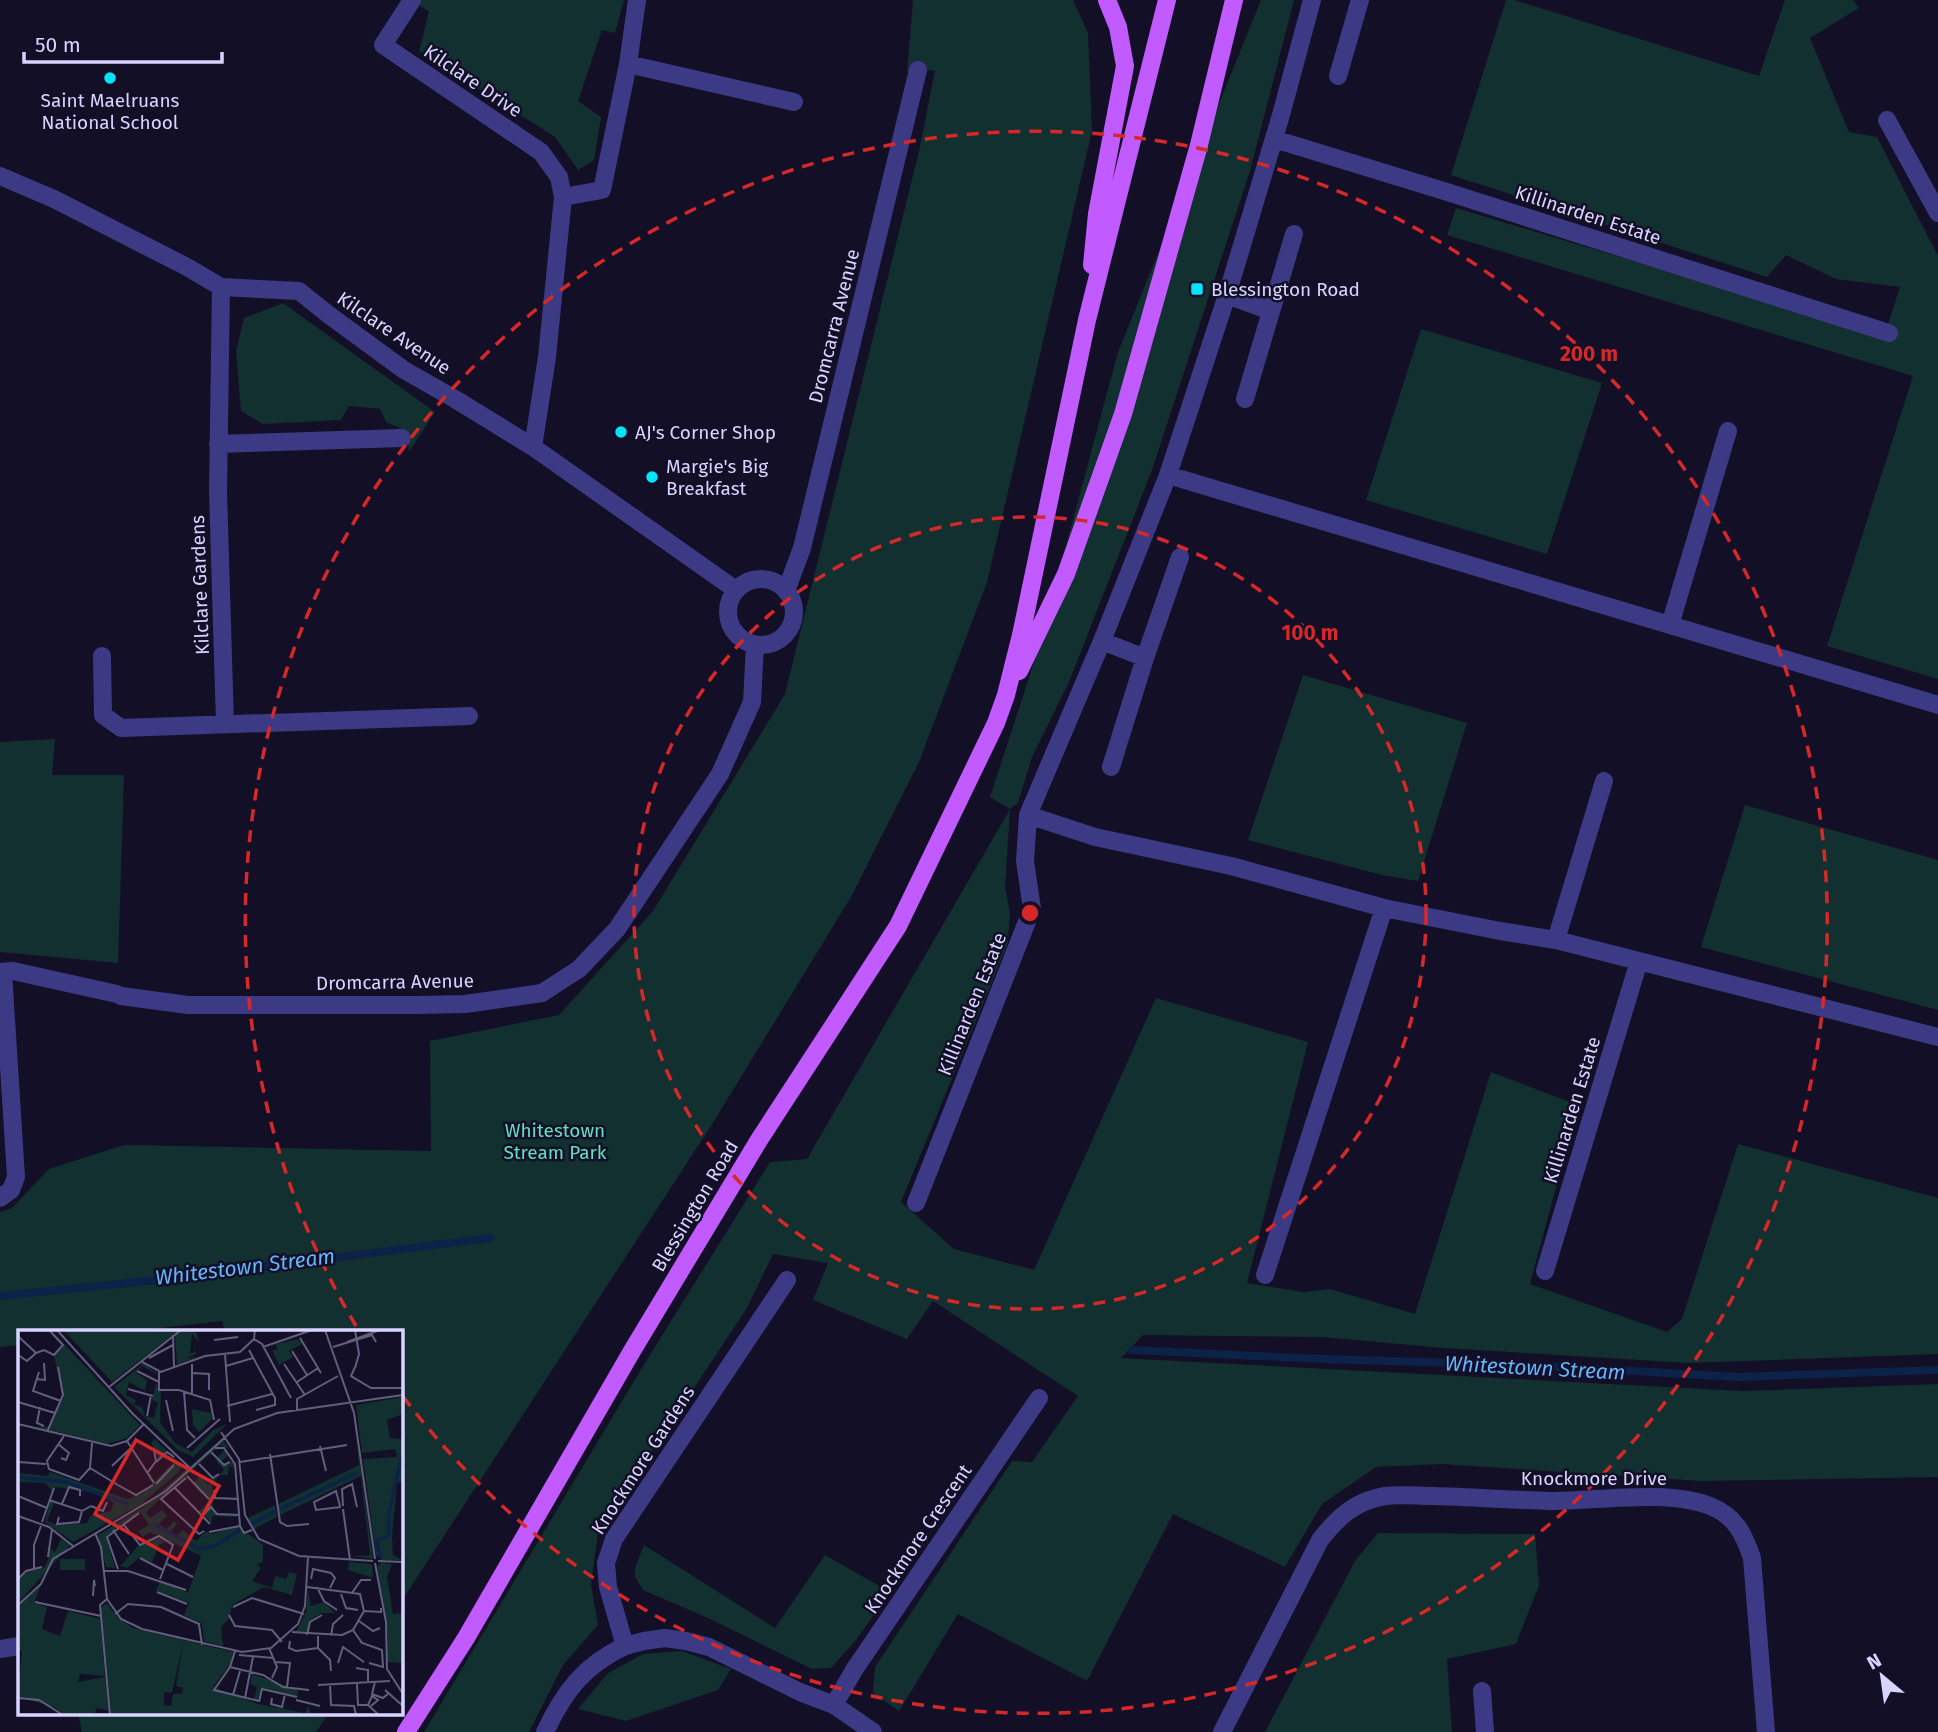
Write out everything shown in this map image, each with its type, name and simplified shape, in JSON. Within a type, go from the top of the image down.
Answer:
[{"type":"main road","points":[[1087,320],[1097,214],[1125,66],[1118,27],[1107,0]]},
{"type":"main road","name":"Blessington Road","points":[[406,1732],[466,1638],[758,1140],[898,926],[996,723],[1021,635],[1087,320],[1167,0]]},
{"type":"main road","name":"Blessington Road","points":[[1006,695],[1066,574],[1123,414],[1199,145],[1234,0]]},
{"type":"street","name":"Kilclare Drive","points":[[412,0],[383,46],[541,152],[559,177],[563,197],[547,357],[533,447]]},
{"type":"street","points":[[563,197],[603,190],[628,64],[637,0]]},
{"type":"street","name":"Killinarden Estate","points":[[916,1203],[1032,909],[1024,861],[1028,815],[1102,641],[1168,475],[1227,295],[1312,0]]},
{"type":"street","points":[[1338,76],[1360,0]]},
{"type":"street","points":[[628,64],[794,102]]},
{"type":"street","name":"Dromcarra Avenue","points":[[786,591],[802,548],[918,70]]},
{"type":"street","points":[[1887,120],[1938,213]]},
{"type":"street","name":"Killinarden Estate","points":[[1274,139],[1889,333]]},
{"type":"street","name":"Kilclare Avenue","points":[[0,176],[54,199],[221,287],[299,291],[404,370],[533,447],[736,590]]},
{"type":"street","points":[[1245,399],[1294,234]]},
{"type":"street","name":"Kilclare Gardens","points":[[221,287],[218,444],[225,724]]},
{"type":"street","points":[[1227,295],[1271,311]]},
{"type":"street","points":[[1670,625],[1728,431]]},
{"type":"street","points":[[218,444],[402,438]]},
{"type":"street","points":[[1168,475],[1938,705]]},
{"type":"street","points":[[1111,766],[1180,557]]},
{"type":"street","points":[[756,579],[778,584],[786,591],[792,601],[794,613],[786,634],[766,645],[755,645],[737,636],[728,618],[730,598],[736,590],[756,579]]},
{"type":"street","points":[[1102,641],[1145,658]]},
{"type":"street","name":"Dromcarra Avenue","points":[[1,972],[13,971],[119,995],[188,1005],[465,1004],[542,993],[579,969],[617,929],[720,774],[752,702],[755,645]]},
{"type":"street","points":[[102,656],[103,715],[121,728],[469,716]]},
{"type":"street","points":[[1556,940],[1604,781]]},
{"type":"street","points":[[1028,815],[1095,837],[1231,866],[1384,908],[1500,932],[1556,940],[1938,1037]]},
{"type":"street","points":[[1265,1275],[1384,908]]},
{"type":"street","name":"Killinarden Estate","points":[[1545,1271],[1639,961]]},
{"type":"street","points":[[0,1198],[11,1190],[16,1177],[1,972]]},
{"type":"street","name":"Knockmore Gardens","points":[[625,1646],[608,1587],[606,1563],[614,1539],[787,1280]]},
{"type":"street","name":"Knockmore Crescent","points":[[834,1705],[854,1670],[1040,1398]]},
{"type":"street","name":"Knockmore Drive","points":[[1222,1732],[1320,1540],[1336,1519],[1359,1504],[1385,1496],[1551,1501],[1672,1497],[1711,1506],[1727,1516],[1742,1531],[1752,1558],[1766,1732]]},
{"type":"street","points":[[545,1732],[572,1686],[593,1664],[625,1646],[665,1638],[709,1647],[790,1687],[834,1705],[873,1732]]},
{"type":"street","points":[[0,1649],[18,1646]]},
{"type":"street","points":[[1482,1691],[1485,1732]]},
{"type":"green space","points":[[413,0],[624,0],[615,33],[602,30],[578,101],[601,117],[594,160],[578,170],[555,137],[419,51],[429,12]]},
{"type":"green space","name":"Whitestown Stream Park","points":[[913,0],[1073,0],[1088,33],[1092,131],[987,582],[919,762],[851,897],[711,1126],[402,1600],[402,1330],[225,1330],[222,1321],[143,1330],[18,1330],[18,1345],[0,1347],[0,1212],[12,1208],[49,1169],[124,1145],[431,1151],[430,1041],[559,1015],[653,911],[785,694],[920,147],[935,70],[907,72]]},
{"type":"green space","points":[[1261,0],[1294,0],[1250,171],[1152,470],[1069,682],[1032,757],[1018,803],[1010,809],[990,797],[1038,650],[1118,352]]},
{"type":"green space","points":[[1506,0],[1514,0],[1759,76],[1785,0],[1853,0],[1859,8],[1810,38],[1849,132],[1877,137],[1938,256],[1938,679],[1827,646],[1913,376],[1447,235],[1456,208],[1884,336],[1900,287],[1836,279],[1786,255],[1767,277],[1451,175]]},
{"type":"green space","points":[[283,303],[435,412],[409,452],[407,431],[386,422],[380,409],[349,406],[341,420],[263,424],[241,411],[236,351],[244,318]]},
{"type":"green space","points":[[1421,329],[1602,383],[1547,554],[1366,500]]},
{"type":"green space","points":[[1303,675],[1467,723],[1418,881],[1382,875],[1248,840]]},
{"type":"green space","points":[[55,739],[52,775],[124,775],[118,963],[0,952],[0,742]]},
{"type":"green space","points":[[1745,805],[1938,860],[1938,1010],[1701,947]]},
{"type":"green space","points":[[1010,809],[1005,888],[1010,912],[1008,943],[901,1202],[954,1249],[1034,1270],[1156,998],[1308,1042],[1247,1283],[1303,1292],[1330,1289],[1415,1314],[1491,1072],[1578,1105],[1530,1284],[1667,1332],[1682,1319],[1738,1144],[1938,1198],[1938,1354],[1689,1363],[1443,1348],[1323,1337],[1143,1335],[1121,1358],[1742,1391],[1938,1384],[1938,1477],[1701,1481],[1442,1464],[1376,1467],[1322,1504],[1285,1567],[1173,1514],[1087,1681],[958,1614],[899,1711],[873,1693],[875,1667],[1012,1461],[1032,1462],[1078,1396],[933,1301],[907,1339],[813,1300],[828,1263],[773,1254],[747,1308],[598,1533],[591,1584],[598,1625],[563,1665],[529,1732],[424,1732],[640,1371],[770,1162],[807,1159]]},
{"type":"green space","points":[[1378,1533],[1535,1534],[1539,1585],[1516,1644],[1447,1659],[1452,1732],[1265,1732],[1355,1561]]},
{"type":"green space","points":[[644,1545],[775,1628],[825,1555],[890,1592],[856,1640],[831,1668],[812,1669],[708,1618],[643,1590],[635,1577],[635,1568]]},
{"type":"green space","points":[[682,1651],[731,1669],[718,1690],[626,1721],[578,1709],[608,1673],[643,1654]]},
{"type":"green space","points":[[78,1714],[328,1714],[316,1732],[82,1732]]},
{"type":"waterway","name":"Whitestown Stream","points":[[0,1296],[157,1280],[490,1238]]},
{"type":"waterway","name":"Whitestown Stream","points":[[1132,1350],[1526,1365],[1738,1377],[1938,1370]]},
{"type":"place","name":"Saint Maelruans National School","points":[[110,78]]},
{"type":"place","name":"Blessington Road","points":[[1197,289]]},
{"type":"place","name":"AJ's Corner Shop","points":[[621,432]]},
{"type":"place","name":"Margie's Big Breakfast","points":[[652,477]]}]
